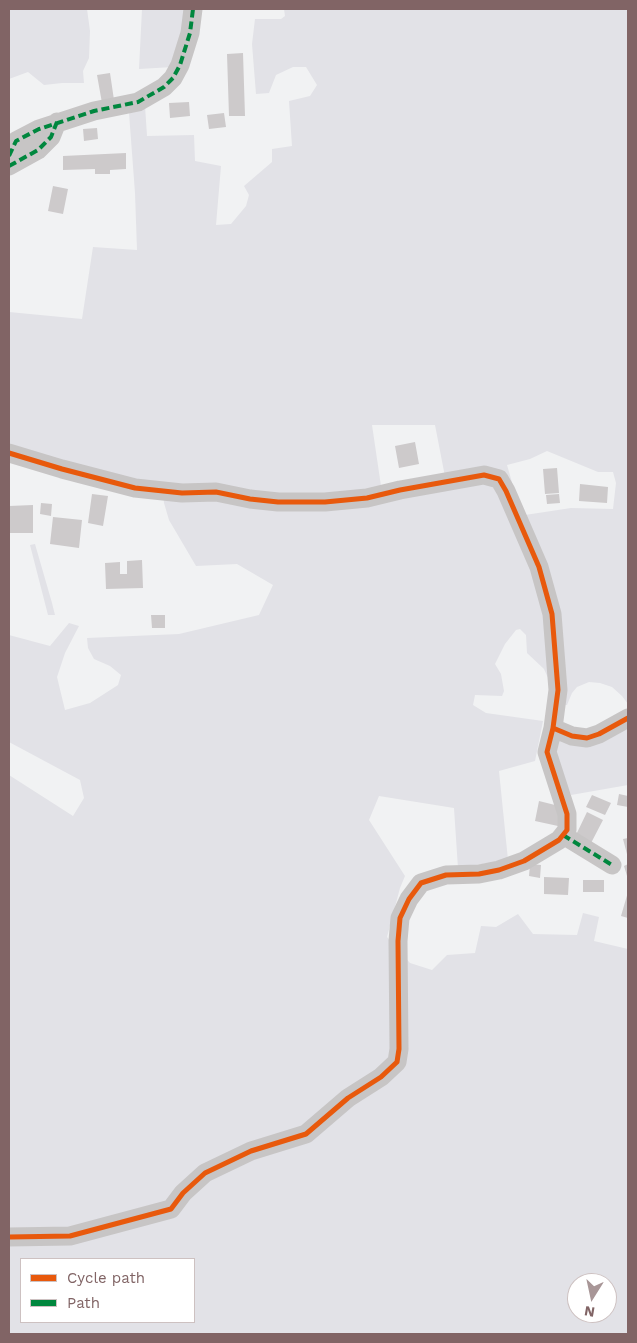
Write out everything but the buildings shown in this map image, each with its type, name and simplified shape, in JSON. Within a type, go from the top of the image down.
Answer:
[{"type":"street","points":[[9,156],[16,141],[39,129],[94,111],[138,102],[164,87],[173,78],[180,65],[190,33],[193,9]]},
{"type":"street","points":[[9,166],[38,150],[50,137],[56,122]]},
{"type":"street","points":[[9,453],[62,470],[135,488],[182,493],[216,492],[278,502],[326,502],[366,498],[484,475],[499,479],[539,567],[552,614],[558,690],[553,728],[546,752],[567,814],[567,830],[559,840],[524,861],[499,870],[479,874],[446,875],[421,883],[409,898],[400,918],[398,941],[399,1049],[397,1062],[381,1077],[348,1098],[306,1134],[251,1151],[205,1173],[183,1193],[170,1209],[70,1236],[9,1237]]},
{"type":"street","points":[[553,728],[572,736],[588,738],[628,718]]},
{"type":"street","points":[[563,834],[612,865]]},
{"type":"shaded area","points":[[9,9],[87,9],[90,31],[89,58],[83,71],[84,83],[44,85],[28,72],[9,79]]},
{"type":"shaded area","points":[[142,9],[186,9],[173,67],[139,69]]},
{"type":"shaded area","points":[[284,9],[628,9],[628,704],[612,687],[589,682],[577,687],[567,705],[560,705],[544,669],[527,653],[526,635],[520,629],[516,630],[505,644],[495,664],[501,674],[504,691],[502,696],[475,695],[473,705],[486,713],[543,721],[535,761],[499,771],[508,860],[458,868],[454,808],[379,796],[369,820],[405,876],[387,937],[410,963],[432,970],[447,955],[475,953],[481,926],[496,927],[518,914],[533,934],[577,935],[583,913],[599,917],[594,941],[628,949],[628,1334],[9,1334],[9,775],[73,816],[84,798],[80,780],[9,742],[9,635],[50,646],[69,623],[79,626],[65,653],[57,677],[65,710],[90,703],[118,685],[121,675],[110,666],[94,659],[88,648],[87,638],[179,634],[259,615],[273,585],[237,564],[196,566],[169,520],[164,503],[162,484],[135,481],[9,446],[9,312],[82,319],[93,247],[137,250],[129,113],[145,106],[147,136],[194,135],[195,161],[221,166],[216,225],[231,224],[246,206],[249,195],[244,186],[272,162],[272,149],[292,146],[289,101],[310,96],[317,85],[306,67],[293,67],[276,75],[269,93],[256,94],[252,44],[255,19],[281,19],[285,16]],"holes":[[[372,425],[435,425],[447,487],[381,486]],[[547,451],[598,472],[613,472],[616,483],[613,509],[571,508],[525,515],[518,503],[507,465],[530,459]]]},
{"type":"shaded area","points":[[35,544],[55,615],[48,615],[30,545]]},
{"type":"shaded area","points":[[628,724],[628,785],[571,795],[555,756],[557,738]]},
{"type":"marked path","points":[[9,156],[16,141],[39,129],[94,111],[138,102],[164,87],[173,78],[180,65],[190,33],[193,9]]},
{"type":"marked path","points":[[9,166],[38,150],[51,137],[57,122]]},
{"type":"marked path","points":[[563,835],[612,865]]},
{"type":"cycle path","points":[[9,453],[135,488],[182,493],[216,492],[278,502],[325,502],[367,498],[484,475],[499,479],[539,567],[552,614],[558,690],[553,728]]},
{"type":"cycle path","points":[[9,1237],[70,1236],[171,1209],[183,1193],[205,1173],[251,1151],[306,1134],[348,1098],[381,1077],[397,1062],[399,1049],[398,941],[400,918],[409,899],[421,883],[446,875],[479,874],[499,870],[524,861],[559,840],[567,830],[567,814],[547,752],[553,728],[572,736],[587,738],[599,734],[628,718]]}]
